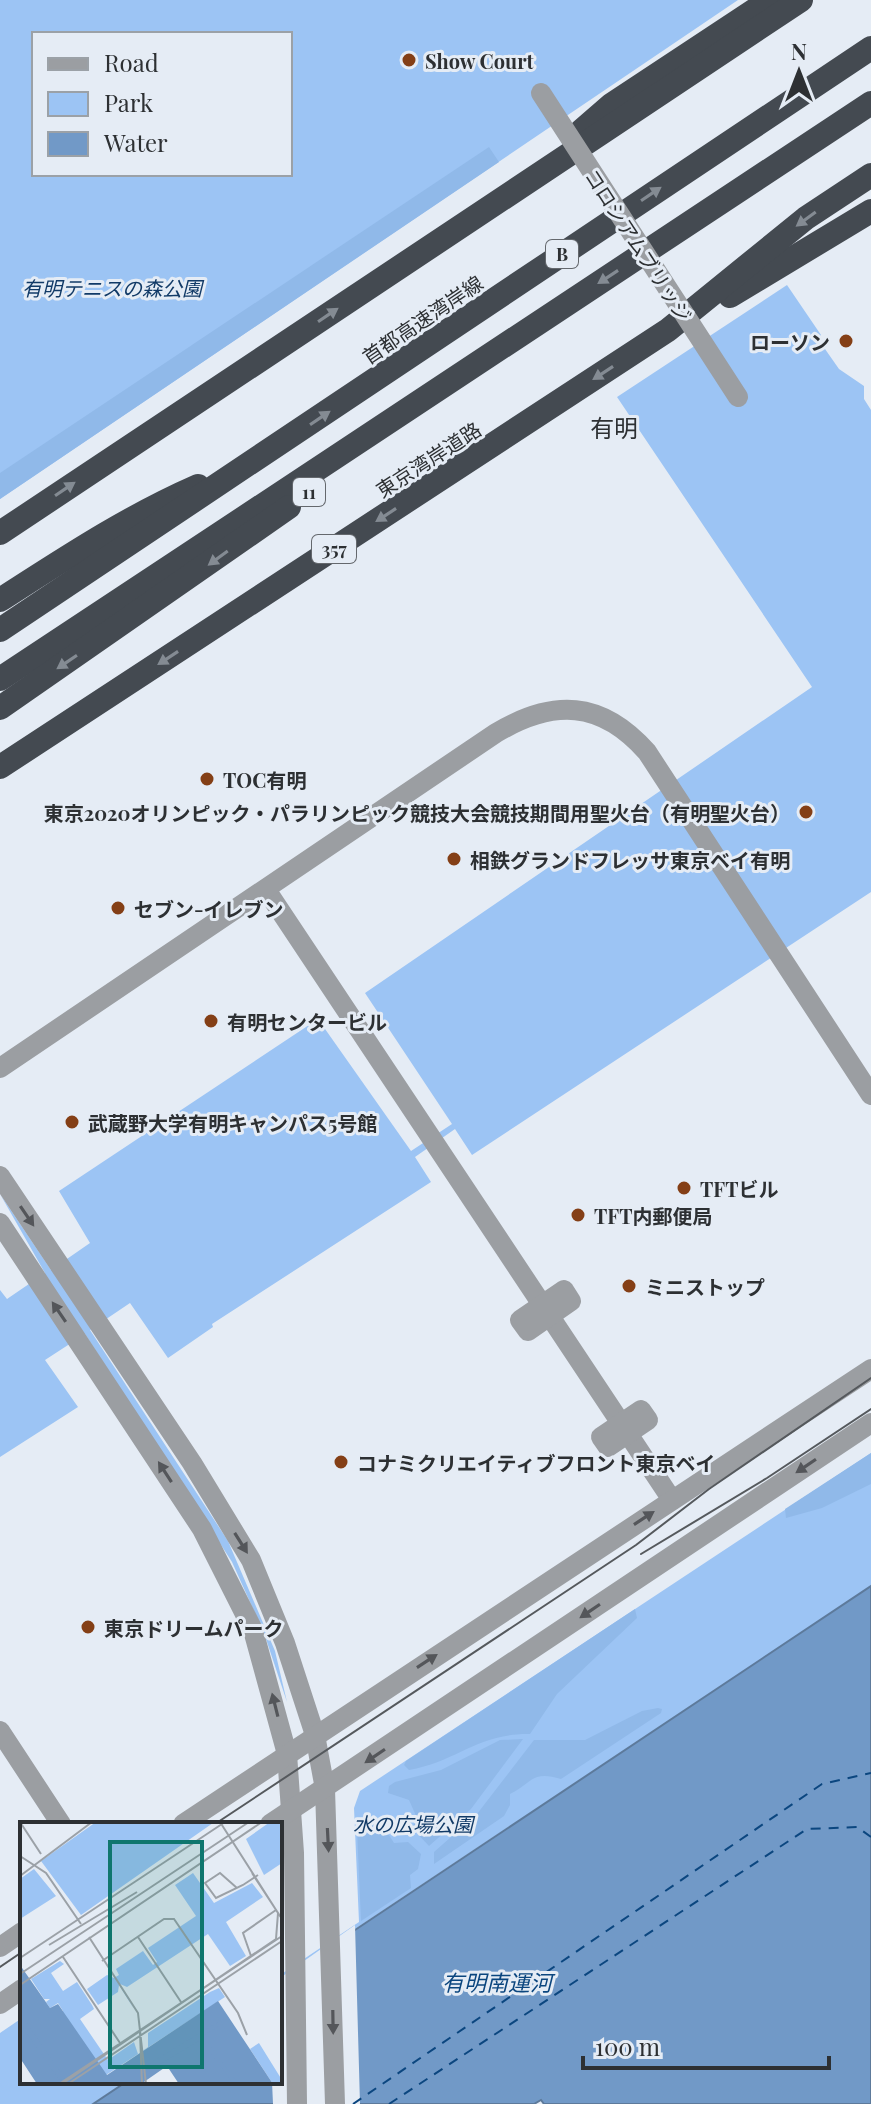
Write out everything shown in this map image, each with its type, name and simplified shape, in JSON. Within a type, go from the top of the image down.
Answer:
[{"type":"highway","points":[[490,207],[611,105],[770,0]]},
{"type":"highway","points":[[0,533],[801,0]]},
{"type":"highway","name":"首都高速湾岸線","points":[[89,557],[159,503],[255,462],[871,48]]},
{"type":"highway","name":"B","points":[[482,360],[871,106]]},
{"type":"highway","name":"東京湾岸道路","points":[[0,767],[668,330],[806,218],[871,175]]},
{"type":"highway","name":"357","points":[[668,330],[822,244],[871,211]]},
{"type":"highway","name":"11","points":[[0,708],[125,610],[437,400],[482,360]]},
{"type":"highway","points":[[0,600],[89,557]]},
{"type":"highway","points":[[0,630],[89,557]]},
{"type":"highway","points":[[0,679],[125,610]]},
{"type":"street","name":"コロシアムブリッジ","points":[[541,93],[738,397]]},
{"type":"street","points":[[0,1068],[516,721],[553,709],[596,714],[632,736],[647,752],[871,1095]]},
{"type":"street","points":[[267,891],[672,1500]]},
{"type":"street","points":[[0,1176],[192,1463],[251,1560],[285,1643],[315,1735],[325,1789],[335,2104]]},
{"type":"street","points":[[0,1223],[186,1504],[235,1589],[264,1664],[287,1754],[292,1810],[297,2104]]},
{"type":"street","points":[[186,1822],[871,1369]]},
{"type":"street","points":[[273,1822],[871,1423]]},
{"type":"street","points":[[0,1731],[60,1822]]},
{"type":"street","points":[[0,1947],[20,1933]]},
{"type":"street","points":[[0,2004],[20,1990]]},
{"type":"green space","name":"有明テニスの森公園","points":[[0,0],[738,0],[0,499]]},
{"type":"green space","points":[[787,285],[821,335],[818,339],[839,369],[864,386],[864,399],[871,410],[871,892],[472,1155],[455,1129],[415,1157],[431,1182],[212,1324],[213,1327],[168,1358],[130,1303],[90,1330],[228,1541],[275,1651],[287,1702],[264,1633],[232,1562],[85,1334],[45,1360],[78,1407],[0,1457],[0,1290],[7,1299],[45,1273],[0,1194],[51,1270],[90,1243],[59,1191],[318,1019],[411,1151],[452,1124],[365,993],[812,687],[617,397]]},
{"type":"green space","name":"水の広場公園","points":[[871,1453],[871,1586],[282,1978],[282,1974],[359,1922],[354,1808],[360,1791]]},
{"type":"green space","points":[[20,2019],[20,2084],[122,2084],[92,2104],[0,2104],[0,2033]]},
{"type":"shaded area","points":[[489,147],[499,162],[0,499],[0,473]]},
{"type":"shaded area","points":[[871,1453],[871,1484],[822,1508],[786,1518],[785,1509]]},
{"type":"shaded area","points":[[635,1609],[637,1618],[557,1694],[530,1734],[496,1738],[426,1766],[409,1770],[404,1765],[406,1761]]},
{"type":"shaded area","points":[[662,1709],[661,1713],[561,1779],[538,1777],[510,1794],[510,1805],[504,1816],[434,1864],[434,1852],[477,1814],[534,1740],[585,1740],[642,1711]]},
{"type":"shaded area","points":[[523,1739],[471,1809],[429,1846],[412,1828],[417,1818],[409,1800],[388,1793],[389,1786],[395,1782],[441,1770],[500,1740]]},
{"type":"shaded area","points":[[378,1818],[394,1843],[408,1842],[421,1854],[418,1869],[410,1875],[411,1888],[361,1921],[357,1829]]},
{"type":"water","name":"有明南運河","points":[[871,1586],[871,2104],[544,2104],[541,2100],[534,2104],[93,2104],[123,2084],[282,2084],[282,1979]]},
{"type":"pier","points":[[355,1925],[360,2104],[273,2104],[272,2084],[282,2084],[282,1977]]},
{"type":"ferry route","points":[[353,2104],[822,1784],[871,1773]]},
{"type":"ferry route","points":[[389,2104],[807,1829],[857,1827],[871,1837]]},
{"type":"tram line","points":[[218,1822],[636,1545],[709,1489],[871,1378]]},
{"type":"tram line","points":[[641,1554],[767,1478],[871,1409]]},
{"type":"tram line","points":[[0,1967],[20,1953]]},
{"type":"place","name":"Show Court","points":[[409,60]]},
{"type":"place","name":"ローソン","points":[[846,341]]},
{"type":"place","name":"TOC有明","points":[[207,779]]},
{"type":"place","name":"東京2020オリンピック・パラリンピック競技大会競技期間用聖火台（有明聖火台）","points":[[806,812]]},
{"type":"place","name":"相鉄グランドフレッサ東京ベイ有明","points":[[454,859]]},
{"type":"place","name":"セブン-イレブン","points":[[118,908]]},
{"type":"place","name":"有明センタービル","points":[[211,1021]]},
{"type":"place","name":"武蔵野大学有明キャンパス5号館","points":[[72,1122]]},
{"type":"place","name":"TFTビル","points":[[684,1188]]},
{"type":"place","name":"TFT内郵便局","points":[[578,1215]]},
{"type":"place","name":"ミニストップ","points":[[629,1286]]},
{"type":"place","name":"コナミクリエイティブフロント東京ベイ","points":[[341,1462]]},
{"type":"place","name":"東京ドリームパーク","points":[[88,1627]]},
{"type":"district","name":"有明","points":[[614,427]]}]
